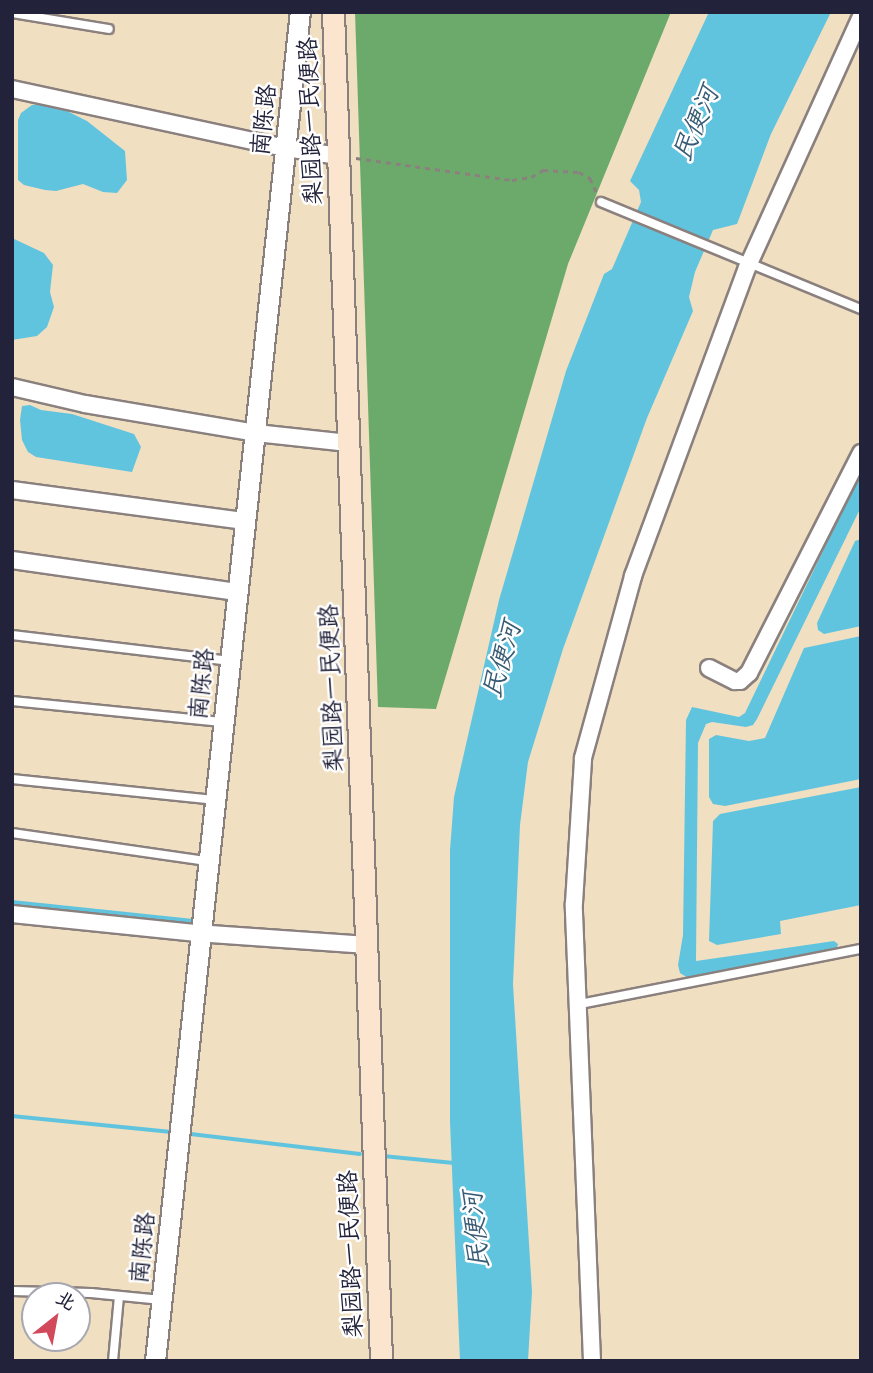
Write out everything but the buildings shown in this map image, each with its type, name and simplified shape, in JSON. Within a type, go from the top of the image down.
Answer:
[{"type":"main road","name":"梨园路一民便路","points":[[333,12],[381,1361]]},
{"type":"street","name":"南陈路","points":[[155,1361],[155,1299],[231,591],[280,146],[300,12]]},
{"type":"street","points":[[592,1361],[574,904],[583,758],[633,576],[749,264],[861,17]]},
{"type":"street","points":[[12,89],[338,156]]},
{"type":"street","points":[[12,387],[85,404],[249,432],[348,443]]},
{"type":"street","points":[[709,668],[735,681],[740,681],[749,673],[861,453]]},
{"type":"street","points":[[14,488],[239,521]]},
{"type":"street","points":[[12,560],[231,591]]},
{"type":"street","points":[[12,914],[195,933],[367,945]]},
{"type":"lane","points":[[12,13],[109,29]]},
{"type":"lane","points":[[601,202],[861,309]]},
{"type":"lane","points":[[12,635],[224,661]]},
{"type":"lane","points":[[12,701],[217,722]]},
{"type":"lane","points":[[12,779],[209,799]]},
{"type":"lane","points":[[12,833],[203,860]]},
{"type":"lane","points":[[580,1004],[861,949]]},
{"type":"lane","points":[[12,1291],[155,1299]]},
{"type":"lane","points":[[113,1361],[120,1296]]},
{"type":"path","points":[[338,156],[512,180],[531,177],[543,170],[579,172],[590,178],[601,202]]},
{"type":"green space","points":[[355,12],[671,12],[568,264],[436,709],[378,707]]},
{"type":"water","name":"民便河","points":[[709,12],[831,12],[771,134],[737,224],[713,230],[695,272],[689,297],[693,311],[647,418],[563,649],[528,762],[520,825],[513,984],[532,1292],[528,1361],[460,1361],[450,1122],[450,850],[454,797],[499,600],[566,371],[604,274],[612,269],[641,202],[639,190],[630,181]]},
{"type":"water","points":[[32,105],[57,106],[87,121],[125,151],[127,180],[117,193],[103,192],[83,184],[56,191],[45,190],[24,185],[18,180],[18,120],[21,113]]},
{"type":"water","points":[[12,238],[44,253],[53,265],[50,292],[54,307],[47,327],[37,336],[12,340]]},
{"type":"water","points":[[30,405],[41,410],[72,414],[134,434],[141,447],[132,472],[36,457],[28,452],[22,440],[20,420],[22,406]]},
{"type":"water","points":[[861,472],[861,507],[757,719],[753,725],[746,727],[712,722],[706,724],[698,743],[696,961],[834,941],[838,944],[836,951],[688,978],[680,973],[678,965],[683,935],[686,720],[692,707],[739,717],[745,713]]},
{"type":"water","points":[[861,539],[861,626],[824,634],[818,630],[817,623],[855,541]]},
{"type":"water","points":[[861,636],[861,779],[725,806],[713,804],[709,797],[709,739],[716,735],[749,741],[765,738],[804,648]]},
{"type":"water","points":[[861,787],[861,905],[780,921],[781,934],[717,945],[709,941],[713,821],[720,814]]},
{"type":"waterway","points":[[12,902],[193,921]]},
{"type":"waterway","points":[[12,1116],[171,1132]]},
{"type":"waterway","points":[[191,1134],[360,1154]]},
{"type":"waterway","points":[[383,1156],[454,1163]]}]
